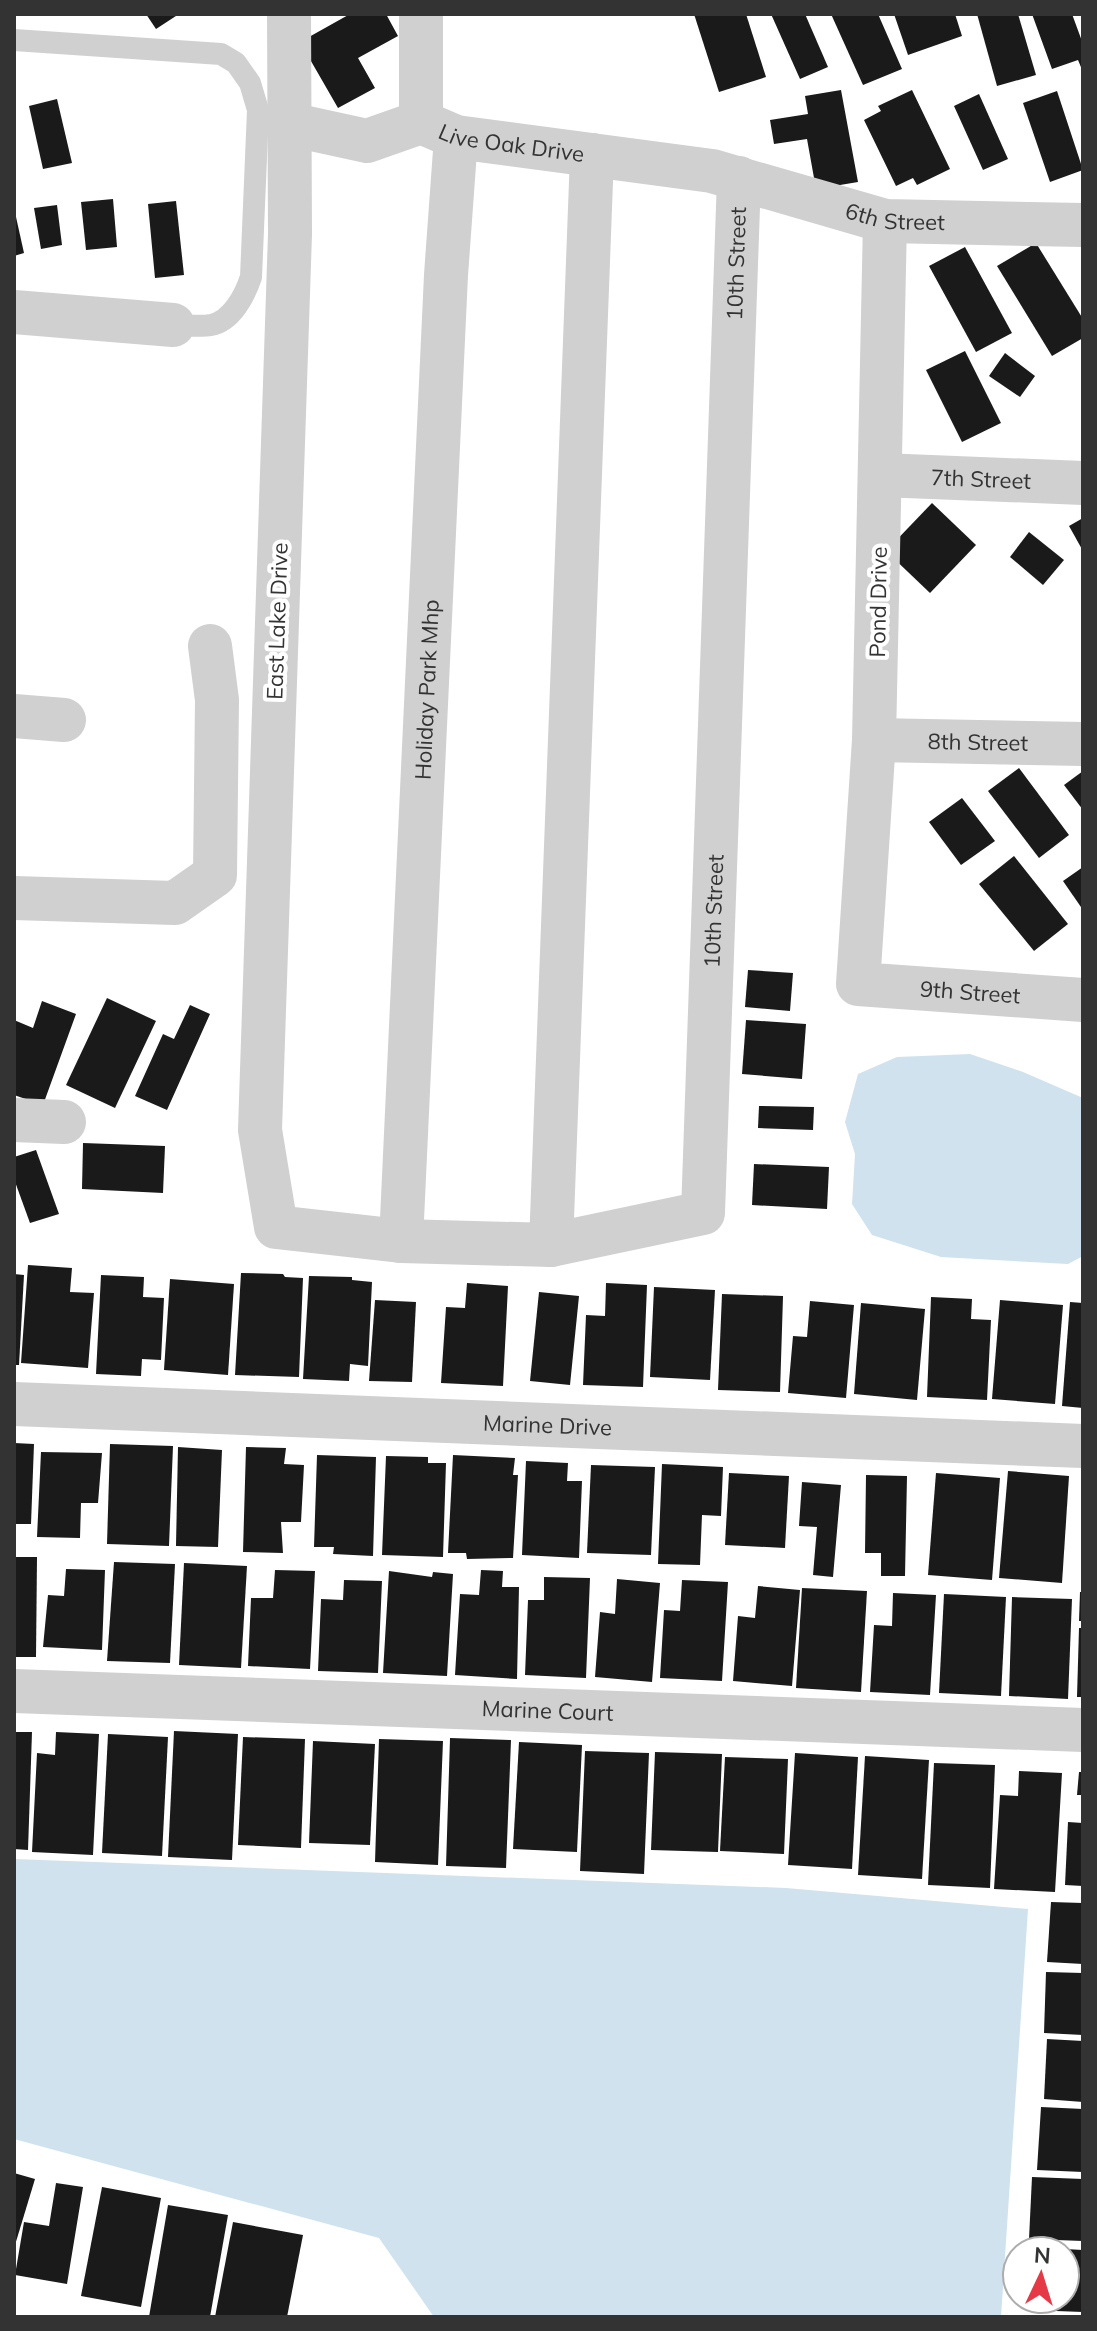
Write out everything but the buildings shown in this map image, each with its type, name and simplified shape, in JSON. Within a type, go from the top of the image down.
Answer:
[{"type":"street","name":"East Lake Drive","points":[[276,1227],[260,1130],[290,249],[289,14]]},
{"type":"street","name":"Live Oak Drive","points":[[421,14],[438,130],[726,175]]},
{"type":"street","points":[[289,124],[367,141],[438,130]]},
{"type":"street","name":"Holiday Park Mhp","points":[[401,1241],[446,275],[438,130]]},
{"type":"street","points":[[551,1245],[592,155]]},
{"type":"street","name":"10th Street","points":[[276,1227],[401,1241],[551,1245],[703,1213],[726,175]]},
{"type":"street","name":"6th Street","points":[[726,175],[885,221],[1083,225]]},
{"type":"street","name":"Pond Drive","points":[[858,984],[874,740],[885,221]]},
{"type":"street","points":[[14,312],[173,325]]},
{"type":"street","name":"7th Street","points":[[881,475],[1083,483]]},
{"type":"street","points":[[14,898],[175,903],[215,875],[217,700],[210,646]]},
{"type":"street","points":[[14,716],[64,720]]},
{"type":"street","name":"8th Street","points":[[874,740],[1083,744]]},
{"type":"street","name":"9th Street","points":[[858,984],[1083,1000]]},
{"type":"street","points":[[14,1120],[64,1122]]},
{"type":"street","name":"Marine Drive","points":[[14,1404],[1083,1446]]},
{"type":"street","name":"Marine Court","points":[[14,1691],[1083,1730]]},
{"type":"lane","points":[[14,40],[221,54],[236,63],[250,83],[258,110],[251,277],[245,296],[230,314],[214,325],[173,325]]},
{"type":"water","points":[[970,1054],[1023,1072],[1083,1098],[1083,1256],[1068,1264],[941,1257],[872,1235],[852,1204],[855,1154],[845,1122],[858,1074],[897,1057]]},
{"type":"water","points":[[14,1859],[786,1888],[1028,1909],[1006,2235],[1001,2235],[1001,2317],[434,2317],[379,2238],[14,2139]]}]
